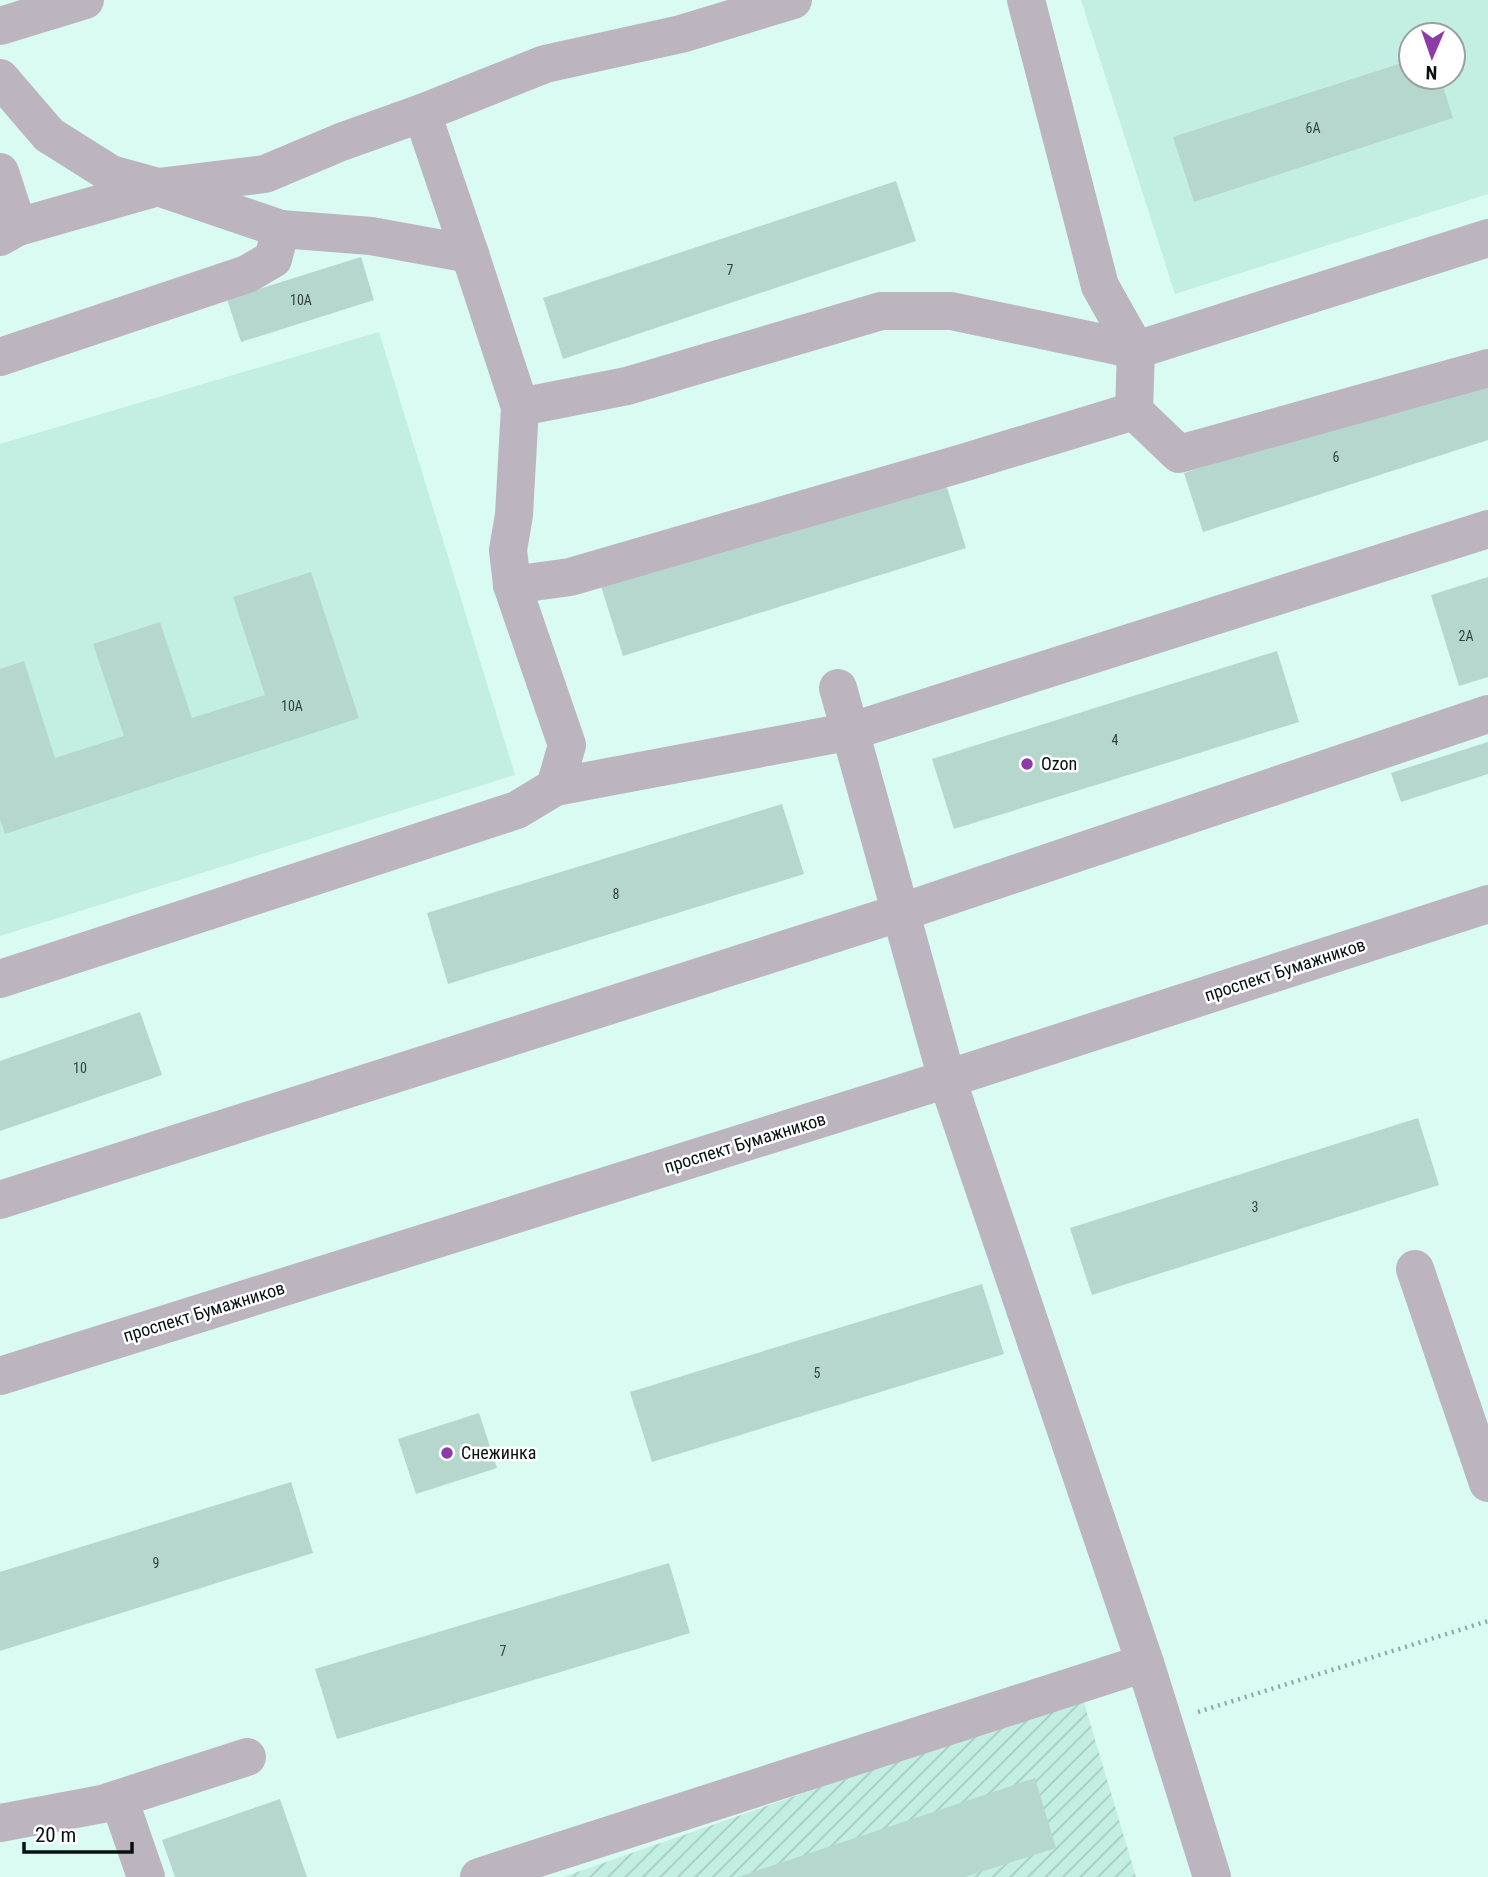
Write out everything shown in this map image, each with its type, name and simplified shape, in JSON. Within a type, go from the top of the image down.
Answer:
[{"type":"street","points":[[0,26],[85,0]]},
{"type":"street","points":[[0,173],[9,232],[158,187],[265,174],[545,64],[681,34],[793,0]]},
{"type":"street","points":[[1026,0],[1100,286],[1136,350],[1134,411],[1179,454],[1488,368]]},
{"type":"street","points":[[0,78],[48,135],[111,174],[281,229],[371,236],[470,254]]},
{"type":"street","points":[[422,113],[520,407],[508,550],[512,585],[567,745],[555,787]]},
{"type":"street","points":[[0,357],[247,274],[273,259],[281,229]]},
{"type":"street","points":[[520,407],[627,386],[881,311],[951,311],[1136,350],[1488,238]]},
{"type":"street","points":[[512,585],[570,577],[1134,411]]},
{"type":"street","points":[[0,979],[517,810],[555,787],[852,731],[1488,529]]},
{"type":"street","points":[[838,688],[947,1079],[1144,1663],[1212,1877]]},
{"type":"street","points":[[0,1200],[899,913],[1488,714]]},
{"type":"street","name":"проспект Бумажников","points":[[0,1376],[947,1079],[1488,904]]},
{"type":"street","points":[[1415,1269],[1488,1483]]},
{"type":"street","points":[[479,1877],[1144,1663]]},
{"type":"street","points":[[0,1823],[102,1804],[247,1757]]},
{"type":"street","points":[[119,1799],[146,1877]]},
{"type":"path","points":[[1163,1723],[1488,1621]]},
{"type":"shaded area","points":[[1081,0],[1488,0],[1488,194],[1175,294]]},
{"type":"shaded area","points":[[379,332],[515,775],[0,936],[0,444]]},
{"type":"shaded area","points":[[1082,1696],[1136,1877],[563,1877]]},
{"type":"building","points":[[1397,65],[1397,91],[1444,91],[1453,118],[1194,202],[1173,137]]},
{"type":"building","points":[[896,181],[916,241],[563,359],[543,298]]},
{"type":"building","points":[[361,257],[374,300],[241,342],[227,299]]},
{"type":"building","points":[[1488,377],[1488,440],[1203,532],[1184,473]]},
{"type":"building","points":[[943,475],[966,548],[623,656],[600,583]]},
{"type":"building","points":[[311,572],[359,718],[5,834],[0,820],[0,669],[24,661],[55,758],[124,736],[93,644],[160,622],[192,718],[265,695],[233,597]]},
{"type":"building","points":[[1488,577],[1488,677],[1459,686],[1431,595]]},
{"type":"building","points":[[1277,651],[1299,722],[954,829],[932,759]]},
{"type":"building","points":[[1488,742],[1488,774],[1401,802],[1391,773]]},
{"type":"building","points":[[782,804],[804,874],[448,984],[427,913]]},
{"type":"building","points":[[140,1012],[162,1075],[0,1131],[0,1061]]},
{"type":"building","points":[[1418,1118],[1439,1185],[1092,1295],[1070,1228]]},
{"type":"building","points":[[982,1284],[1004,1354],[652,1462],[630,1392]]},
{"type":"building","name":"Снежинка","points":[[479,1413],[497,1468],[416,1494],[398,1439]]},
{"type":"building","points":[[291,1482],[313,1553],[0,1651],[0,1572]]},
{"type":"building","points":[[669,1563],[690,1633],[337,1739],[315,1669]]},
{"type":"building","points":[[1035,1778],[1056,1848],[965,1877],[738,1877]]},
{"type":"building","points":[[280,1799],[307,1877],[175,1877],[162,1840]]},
{"type":"place","name":"Ozon","points":[[1027,764]]},
{"type":"place","name":"Снежинка","points":[[447,1453]]}]
